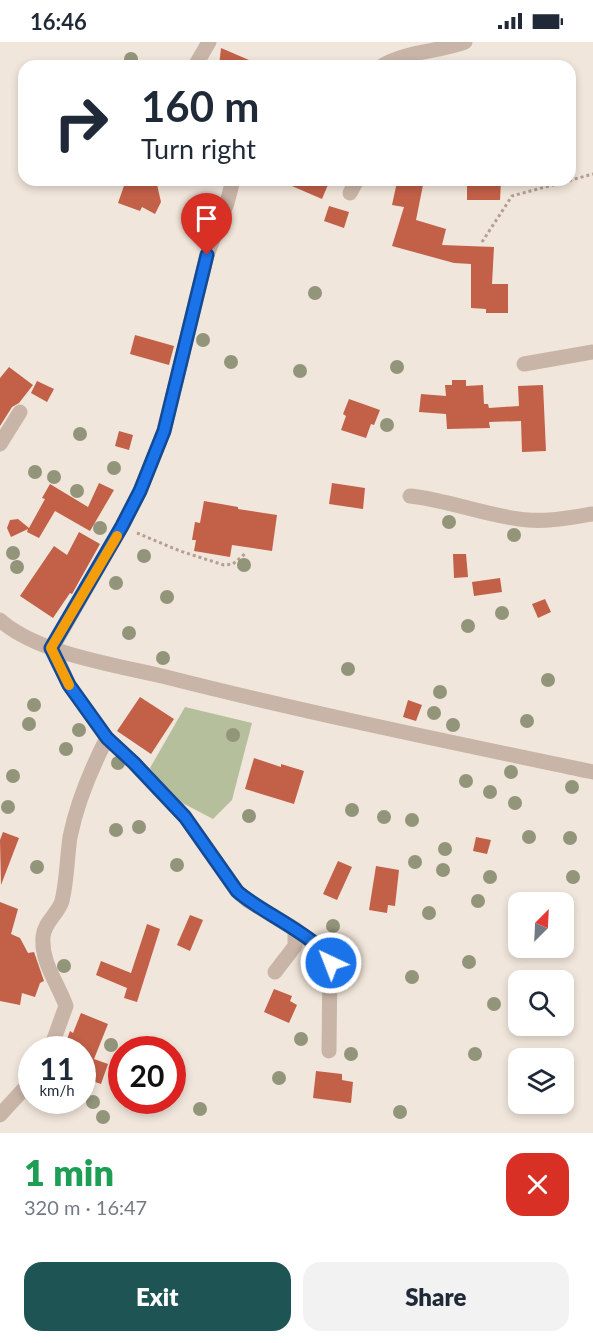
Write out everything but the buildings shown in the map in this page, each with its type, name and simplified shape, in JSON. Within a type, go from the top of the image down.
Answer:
[{"type":"street","points":[[198,60],[209,42]]},
{"type":"street","points":[[393,60],[465,42]]},
{"type":"street","points":[[51,648],[122,526],[140,491],[164,431],[207,255],[231,186]]},
{"type":"street","points":[[524,364],[593,352]]},
{"type":"street","points":[[0,444],[20,412]]},
{"type":"street","points":[[410,496],[430,498],[529,521],[558,520],[593,514]]},
{"type":"street","points":[[0,620],[31,640],[51,648],[261,701],[593,772]]},
{"type":"street","points":[[51,648],[69,685],[107,738],[185,817],[237,891],[247,900],[295,929],[328,955],[330,959],[329,1051]]},
{"type":"street","points":[[55,1036],[66,1006],[48,966],[43,938],[45,928],[60,906],[70,836],[94,762],[107,738]]},
{"type":"street","points":[[275,972],[295,946],[295,929]]},
{"type":"street","points":[[0,1115],[18,1095]]},
{"type":"path","points":[[576,179],[593,174]]},
{"type":"path","points":[[482,242],[512,196],[549,186]]},
{"type":"path","points":[[122,526],[180,551],[224,565],[233,564],[246,553]]},
{"type":"green space","points":[[185,707],[252,723],[232,800],[213,819],[171,797],[150,768]]},
{"type":"slow traffic","points":[[69,685],[51,648],[117,536]]},
{"type":"route","points":[[207,255],[171,411],[164,431],[140,491],[122,526],[51,648],[69,685],[84,708],[107,738],[185,817],[237,891],[247,900],[295,929],[328,955],[331,963]]}]
